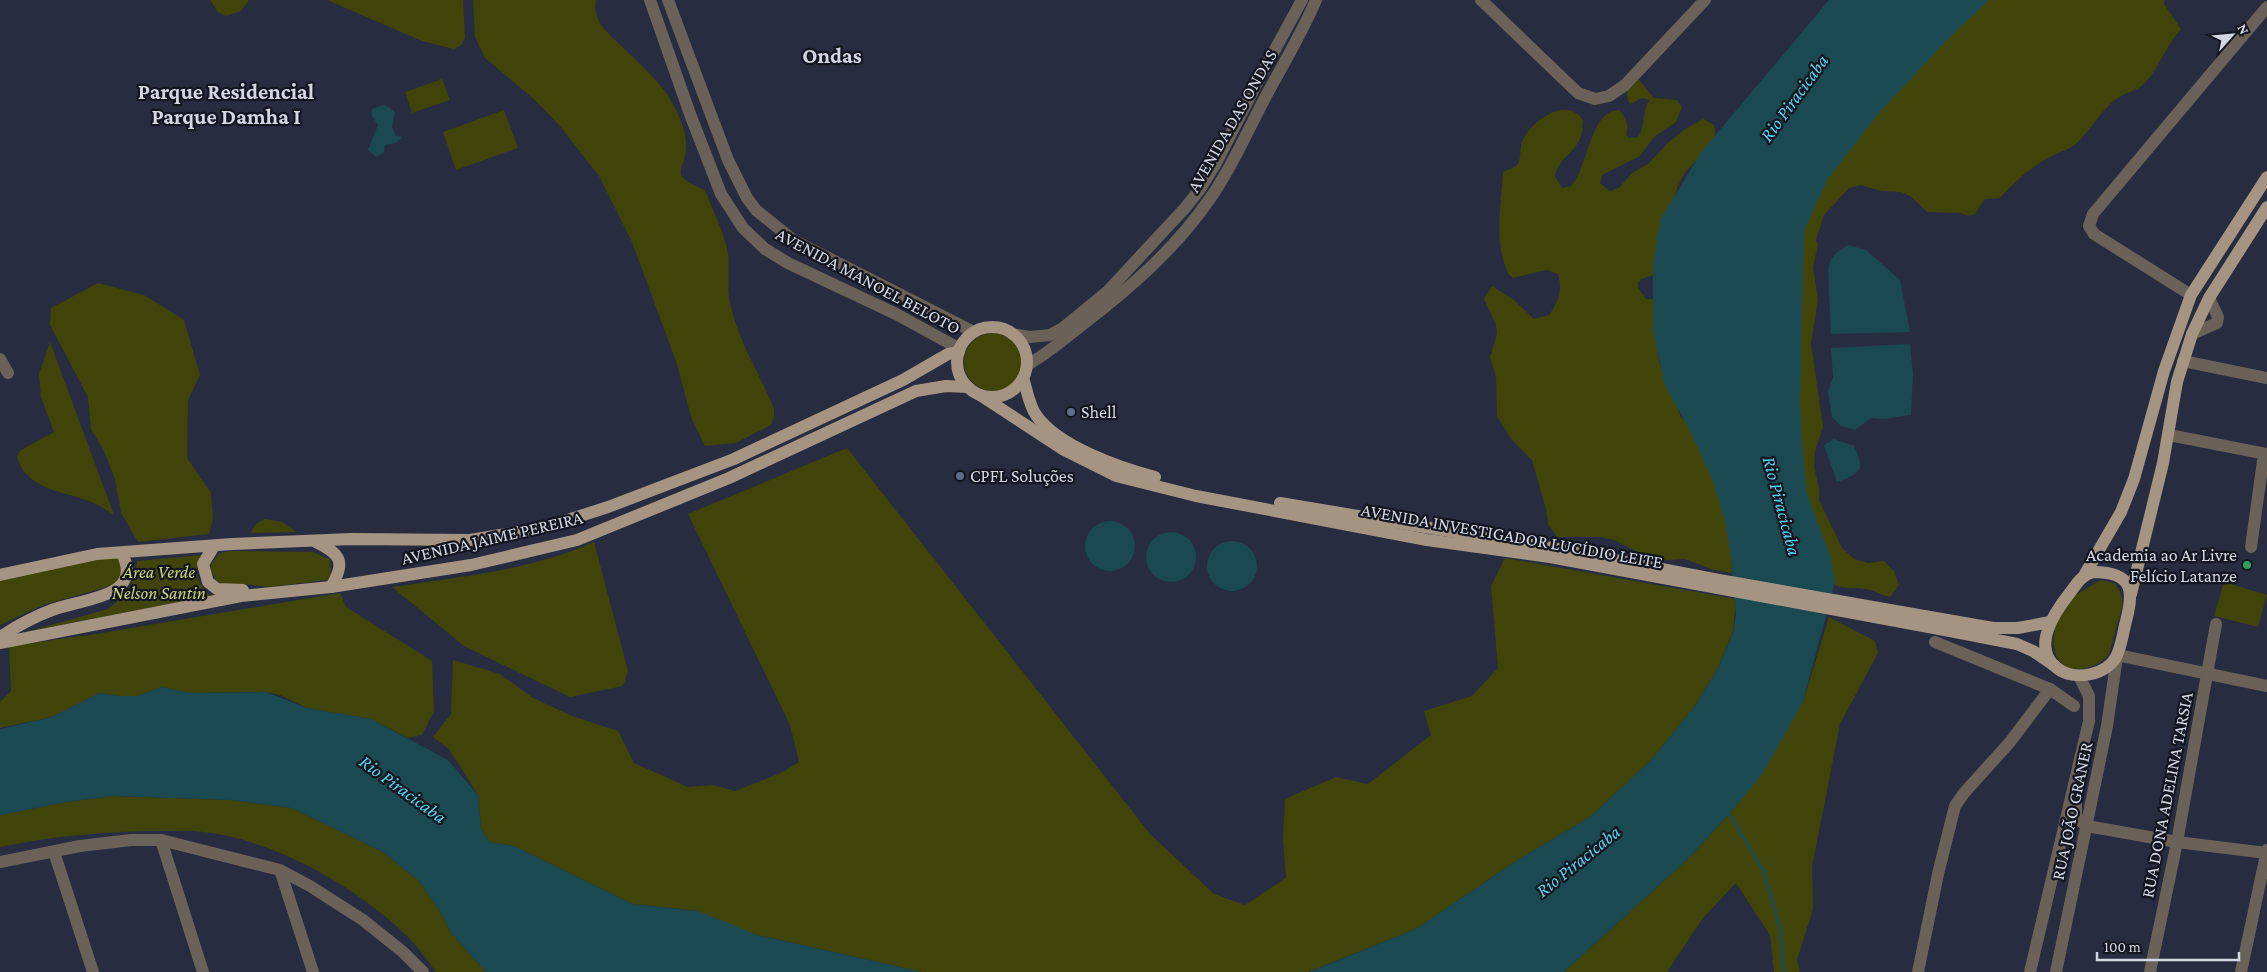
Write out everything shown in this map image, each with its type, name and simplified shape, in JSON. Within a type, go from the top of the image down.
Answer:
[{"type":"main road","points":[[2267,177],[2191,295],[2164,371],[2134,479],[2121,512],[2085,574],[2056,610],[2046,632],[2046,646],[2051,661],[2054,666],[2070,675],[2079,676],[2098,672],[2117,656],[2131,605],[2169,435],[2177,382],[2192,334],[2209,298],[2267,207]]},
{"type":"main road","points":[[987,328],[1000,328],[1012,334],[1024,347],[1027,365],[1023,378],[1009,393],[1000,396],[980,395],[968,387],[958,371],[960,350],[974,332],[987,328]]},
{"type":"main road","name":"AVENIDA JAIME PEREIRA","points":[[0,575],[83,556],[214,546],[315,541],[470,540],[543,528],[608,508],[734,459],[903,380],[948,354],[960,350]]},
{"type":"main road","name":"AVENIDA INVESTIGADOR LUCÍDIO LEITE","points":[[1023,378],[1036,415],[1057,435],[1098,457],[1146,475],[1205,490],[1557,549],[1720,585]]},
{"type":"main road","name":"AVENIDA JAIME PEREIRA","points":[[0,643],[272,592],[331,587],[471,565],[577,540],[729,478],[916,392],[946,386],[968,387]]},
{"type":"main road","name":"AVENIDA INVESTIGADOR LUCÍDIO LEITE","points":[[980,395],[1064,450],[1116,476],[1196,496],[1426,540],[1550,557],[1845,606],[1993,628],[2018,628],[2050,622]]},
{"type":"main road","points":[[315,541],[334,550],[340,563],[339,574],[331,587]]},
{"type":"main road","points":[[214,546],[203,564],[208,582],[217,589],[272,592]]},
{"type":"main road","points":[[0,637],[21,623],[53,609],[111,593],[120,586],[126,577],[127,563],[122,553]]},
{"type":"main road","points":[[2085,574],[2104,572],[2114,575],[2127,584],[2132,594]]},
{"type":"main road","name":"AVENIDA INVESTIGADOR LUCÍDIO LEITE","points":[[1845,606],[2017,644],[2033,651],[2054,666]]},
{"type":"street","name":"AVENIDA MANOEL BELOTO","points":[[650,0],[690,114],[722,194],[743,228],[764,248],[788,263],[896,314],[960,350]]},
{"type":"street","name":"AVENIDA MANOEL BELOTO","points":[[668,0],[728,160],[747,198],[756,210],[793,240],[974,332]]},
{"type":"street","name":"AVENIDA DAS ONDAS","points":[[1012,334],[1030,337],[1050,335],[1063,328],[1114,285],[1192,199],[1223,151],[1302,0]]},
{"type":"street","points":[[1306,24],[1305,14],[1311,0]]},
{"type":"street","name":"AVENIDA DAS ONDAS","points":[[1027,365],[1042,356],[1119,297],[1159,259],[1210,199],[1232,164],[1306,24],[1316,0]]},
{"type":"street","points":[[1481,0],[1578,93],[1595,99],[1609,96],[1625,84],[1705,0]]},
{"type":"street","points":[[2191,295],[2094,234],[2089,226],[2093,214],[2267,7]]},
{"type":"street","points":[[1274,82],[1291,40],[1285,31]]},
{"type":"street","points":[[1159,259],[1164,248],[1194,210],[1192,199]]},
{"type":"street","points":[[2192,334],[2217,323],[2218,318],[2209,298]]},
{"type":"street","points":[[0,358],[8,373]]},
{"type":"street","points":[[2183,361],[2267,378]]},
{"type":"street","points":[[2169,435],[2266,454],[2250,547]]},
{"type":"street","name":"RUA DONA ADELINA TARSIA","points":[[2150,972],[2177,842],[2209,673],[2216,624]]},
{"type":"street","points":[[1936,642],[2050,689],[2074,706]]},
{"type":"street","points":[[2117,656],[2267,686]]},
{"type":"street","name":"RUA JOÃO GRANER","points":[[2056,972],[2107,726],[2117,656]]},
{"type":"street","points":[[2030,972],[2089,721],[2089,696],[2079,676]]},
{"type":"street","points":[[1918,972],[1938,874],[1955,806],[1964,793],[2010,742],[2050,689]]},
{"type":"street","points":[[2075,776],[2076,818],[2087,826],[2177,842],[2267,852],[2241,972]]},
{"type":"street","points":[[0,862],[80,846],[131,840],[161,840],[280,870],[310,886],[363,920],[403,952],[424,972]]},
{"type":"street","points":[[161,840],[202,972]]},
{"type":"street","points":[[54,852],[93,972]]},
{"type":"street","points":[[280,870],[312,972]]},
{"type":"green space","points":[[210,0],[249,0],[241,11],[226,16],[218,12]]},
{"type":"green space","points":[[327,0],[463,0],[465,38],[461,45],[454,49],[422,41]]},
{"type":"green space","points":[[473,0],[596,0],[595,9],[597,17],[606,31],[650,74],[667,94],[680,117],[684,130],[686,143],[682,175],[685,180],[705,190],[724,237],[728,254],[731,307],[745,347],[774,409],[771,425],[736,443],[705,446],[691,417],[677,364],[632,242],[599,176],[559,125],[536,101],[485,58],[475,37]]},
{"type":"green space","points":[[1977,0],[2165,0],[2164,4],[2181,29],[2145,83],[2112,103],[2074,145],[2029,170],[2000,198],[1985,199],[1975,214],[1969,216],[1960,213],[1927,212],[1912,197],[1901,192],[1881,191],[1861,185],[1849,188],[1824,215],[1816,240],[1818,244],[1813,267],[1818,300],[1811,343],[1823,427],[1815,451],[1814,467],[1819,488],[1819,500],[1842,548],[1854,559],[1868,563],[1884,561],[1894,571],[1899,585],[1890,597],[1868,589],[1834,585],[1781,411],[1800,188]]},
{"type":"green space","points":[[442,79],[450,100],[412,113],[405,92]]},
{"type":"green space","points":[[1635,80],[1639,80],[1654,98],[1677,100],[1682,107],[1676,122],[1654,137],[1640,156],[1602,175],[1600,183],[1610,191],[1619,188],[1632,173],[1648,164],[1669,142],[1684,130],[1703,119],[1714,125],[1714,139],[1706,151],[1685,173],[1675,194],[1658,274],[1641,279],[1638,283],[1638,288],[1646,299],[1655,299],[1659,362],[1681,417],[1687,422],[1724,488],[1733,573],[1714,570],[1685,559],[1667,560],[1648,557],[1614,540],[1600,537],[1557,537],[1548,524],[1546,509],[1532,460],[1512,440],[1497,416],[1496,377],[1490,357],[1497,334],[1496,325],[1484,299],[1492,286],[1514,300],[1534,319],[1549,315],[1558,300],[1560,290],[1558,274],[1546,270],[1513,278],[1509,275],[1501,250],[1499,225],[1503,172],[1517,165],[1522,142],[1532,127],[1549,114],[1567,110],[1576,113],[1583,120],[1582,133],[1579,142],[1560,165],[1555,176],[1562,188],[1571,186],[1577,178],[1595,130],[1601,120],[1609,113],[1619,110],[1626,121],[1626,134],[1629,138],[1638,137],[1642,129],[1645,109],[1650,100],[1642,98],[1630,104],[1627,91]]},
{"type":"green space","points":[[504,110],[518,148],[456,170],[443,132]]},
{"type":"green space","points":[[98,283],[144,295],[184,320],[200,375],[188,400],[187,458],[211,493],[213,519],[209,534],[138,542],[121,513],[115,479],[104,451],[91,429],[88,397],[50,325],[51,308]]},
{"type":"green space","points":[[993,333],[1004,335],[1017,346],[1022,362],[1020,373],[1009,386],[993,391],[982,389],[969,378],[964,362],[966,351],[977,338]]},
{"type":"green space","points":[[50,342],[114,515],[90,501],[44,487],[35,482],[21,467],[17,456],[21,450],[54,432],[41,397],[39,374]]},
{"type":"green space","points":[[847,448],[1150,834],[1214,894],[1245,905],[1286,878],[1283,838],[1285,799],[1336,777],[1368,784],[1431,735],[1424,711],[1472,696],[1498,668],[1491,586],[1505,558],[1736,599],[1733,632],[1717,670],[1695,706],[1651,760],[1590,817],[1516,861],[1416,929],[1308,972],[922,972],[753,934],[698,911],[633,904],[514,846],[489,842],[481,828],[478,795],[449,749],[433,737],[451,714],[453,660],[500,674],[533,698],[572,716],[618,731],[634,763],[688,787],[713,785],[735,791],[781,773],[799,762],[790,725],[688,514]]},
{"type":"green space","points":[[265,519],[282,522],[297,532],[250,533],[257,523]]},
{"type":"green space","points":[[594,542],[628,671],[623,686],[570,697],[464,646],[392,587],[469,576],[520,566],[570,552]]},
{"type":"green space","points":[[230,551],[313,552],[330,559],[331,574],[328,580],[269,587],[244,584],[225,585],[216,581],[211,564],[220,553]]},
{"type":"green space","name":"Área Verde Nelson Santin","points":[[202,555],[197,567],[198,577],[203,587],[211,596],[29,631],[108,609],[124,596],[130,587],[136,571],[137,561]]},
{"type":"green space","points":[[111,557],[118,558],[122,562],[121,576],[117,583],[43,605],[0,625],[0,577]]},
{"type":"green space","points":[[2101,580],[2114,583],[2121,594],[2122,600],[2109,652],[2104,660],[2093,666],[2078,669],[2067,667],[2059,661],[2055,651],[2055,627],[2067,604],[2083,590]]},
{"type":"green space","points":[[2224,582],[2267,595],[2258,627],[2214,616]]},
{"type":"green space","points":[[340,593],[346,607],[432,661],[434,711],[422,735],[408,738],[371,719],[307,708],[280,695],[266,692],[190,693],[161,687],[138,696],[100,693],[52,717],[0,728],[0,702],[11,691],[9,646],[96,634]]},
{"type":"green space","points":[[1829,617],[1875,641],[1878,653],[1840,724],[1812,867],[1813,909],[1797,960],[1800,972],[1774,972],[1770,935],[1736,883],[1703,918],[1667,972],[1564,972],[1690,857],[1737,805],[1803,702]]},
{"type":"green space","points":[[115,796],[231,800],[292,808],[383,852],[418,880],[441,913],[451,933],[486,972],[436,972],[407,936],[364,900],[340,884],[286,856],[259,845],[231,837],[194,831],[142,831],[60,837],[0,847],[0,815],[66,802]]},
{"type":"water","name":"Rio Piracicaba","points":[[1829,0],[1989,0],[1947,40],[1878,114],[1827,180],[1804,231],[1800,403],[1803,454],[1807,494],[1831,558],[1835,582],[1803,702],[1763,773],[1737,805],[1690,857],[1564,972],[1309,972],[1416,929],[1516,861],[1590,817],[1651,760],[1695,706],[1717,670],[1733,633],[1736,614],[1731,556],[1725,522],[1713,481],[1692,435],[1664,383],[1653,331],[1653,264],[1660,220],[1702,151]]},
{"type":"water","points":[[383,105],[395,113],[392,127],[396,136],[402,137],[396,143],[385,145],[384,152],[376,157],[368,150],[378,125],[371,114],[372,109]]},
{"type":"water","points":[[1848,245],[1866,250],[1900,280],[1910,332],[1831,334],[1828,269],[1830,261],[1835,255]]},
{"type":"water","points":[[1910,344],[1913,374],[1911,415],[1884,419],[1871,418],[1855,430],[1841,426],[1832,417],[1828,392],[1833,377],[1831,348]]},
{"type":"water","points":[[1834,439],[1854,446],[1860,460],[1859,470],[1856,473],[1837,482],[1824,445]]},
{"type":"water","points":[[1105,521],[1115,521],[1128,528],[1135,541],[1135,551],[1128,564],[1115,571],[1105,571],[1096,567],[1089,560],[1085,551],[1085,541],[1089,532],[1096,525]]},
{"type":"water","points":[[1166,532],[1176,532],[1189,539],[1196,552],[1196,562],[1189,575],[1176,582],[1166,582],[1157,578],[1150,571],[1146,562],[1146,552],[1150,543],[1157,536]]},
{"type":"water","points":[[1227,541],[1237,541],[1250,548],[1257,561],[1257,571],[1250,584],[1237,591],[1227,591],[1218,587],[1211,580],[1207,571],[1207,561],[1211,552],[1218,545]]},
{"type":"water","name":"Rio Piracicaba","points":[[161,687],[190,693],[266,692],[307,708],[371,719],[448,760],[478,795],[481,828],[489,842],[514,846],[633,904],[698,911],[757,935],[922,972],[486,972],[451,933],[441,913],[418,880],[383,852],[292,808],[231,800],[115,796],[66,802],[0,815],[0,729],[52,717],[100,693],[138,696]]},
{"type":"waterway","points":[[1727,810],[1764,872],[1780,928],[1784,972]]},
{"type":"place","name":"Shell","points":[[1071,412]]},
{"type":"place","name":"CPFL Soluções","points":[[960,476]]},
{"type":"place","name":"Academia ao Ar Livre Felício Latanze","points":[[2247,565]]},
{"type":"district","name":"Ondas","points":[[832,55]]},
{"type":"district","name":"Parque Residencial Parque Damha I","points":[[226,104]]}]
